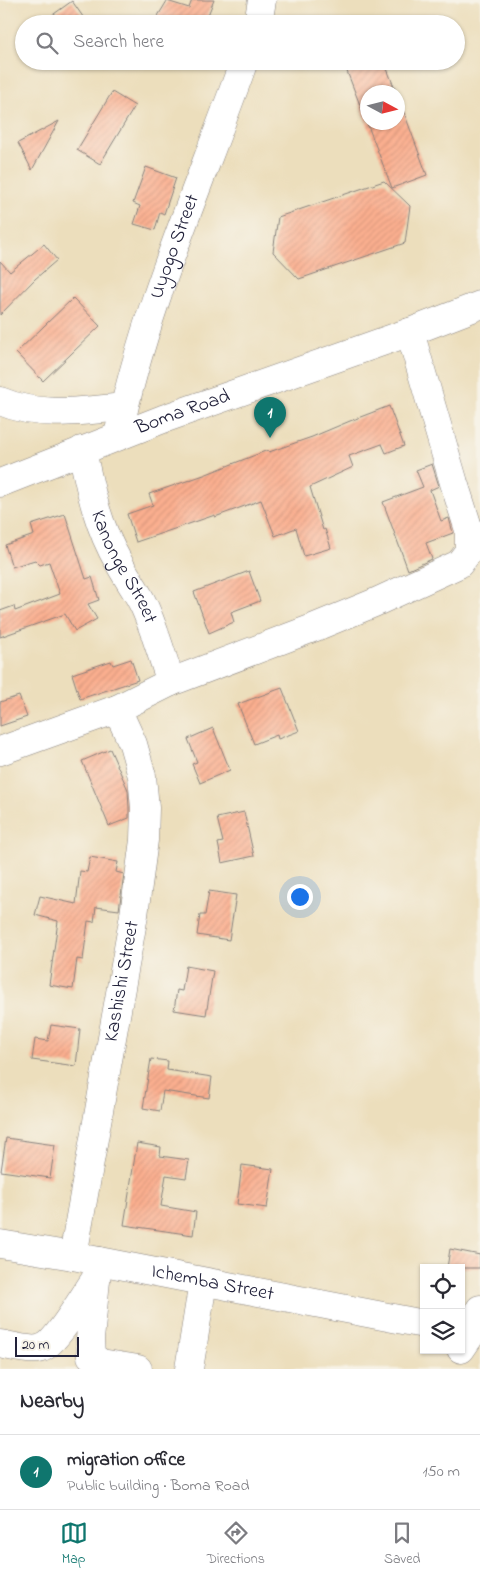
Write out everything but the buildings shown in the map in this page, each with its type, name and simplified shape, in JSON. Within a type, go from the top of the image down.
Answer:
[{"type":"street","points":[[260,15],[262,0]]},
{"type":"street","name":"Uyogo Street","points":[[118,436],[124,407],[148,326],[178,237],[241,70]]},
{"type":"street","name":"Boma Road","points":[[0,483],[118,436],[410,332],[480,305]]},
{"type":"street","points":[[0,751],[117,709],[171,682],[313,628],[374,603],[459,564],[469,551],[470,530],[454,483],[410,332]]},
{"type":"street","points":[[0,401],[11,406],[33,411],[70,412],[124,407]]},
{"type":"street","name":"Kanonge Street","points":[[82,450],[91,496],[100,520],[119,563],[145,606],[171,682]]},
{"type":"street","name":"Kashishi Street","points":[[117,709],[133,744],[142,776],[145,808],[144,840],[89,1265],[90,1339],[91,1356],[101,1363],[138,1369]]},
{"type":"street","name":"Ichemba Street","points":[[3,1252],[203,1282],[420,1323]]},
{"type":"street","points":[[0,1344],[40,1349],[47,1346],[60,1331],[89,1265]]},
{"type":"street","points":[[189,1369],[203,1282]]},
{"type":"street","points":[[448,1369],[469,1335]]},
{"type":"place","name":"migration office","points":[[270,438]]}]
